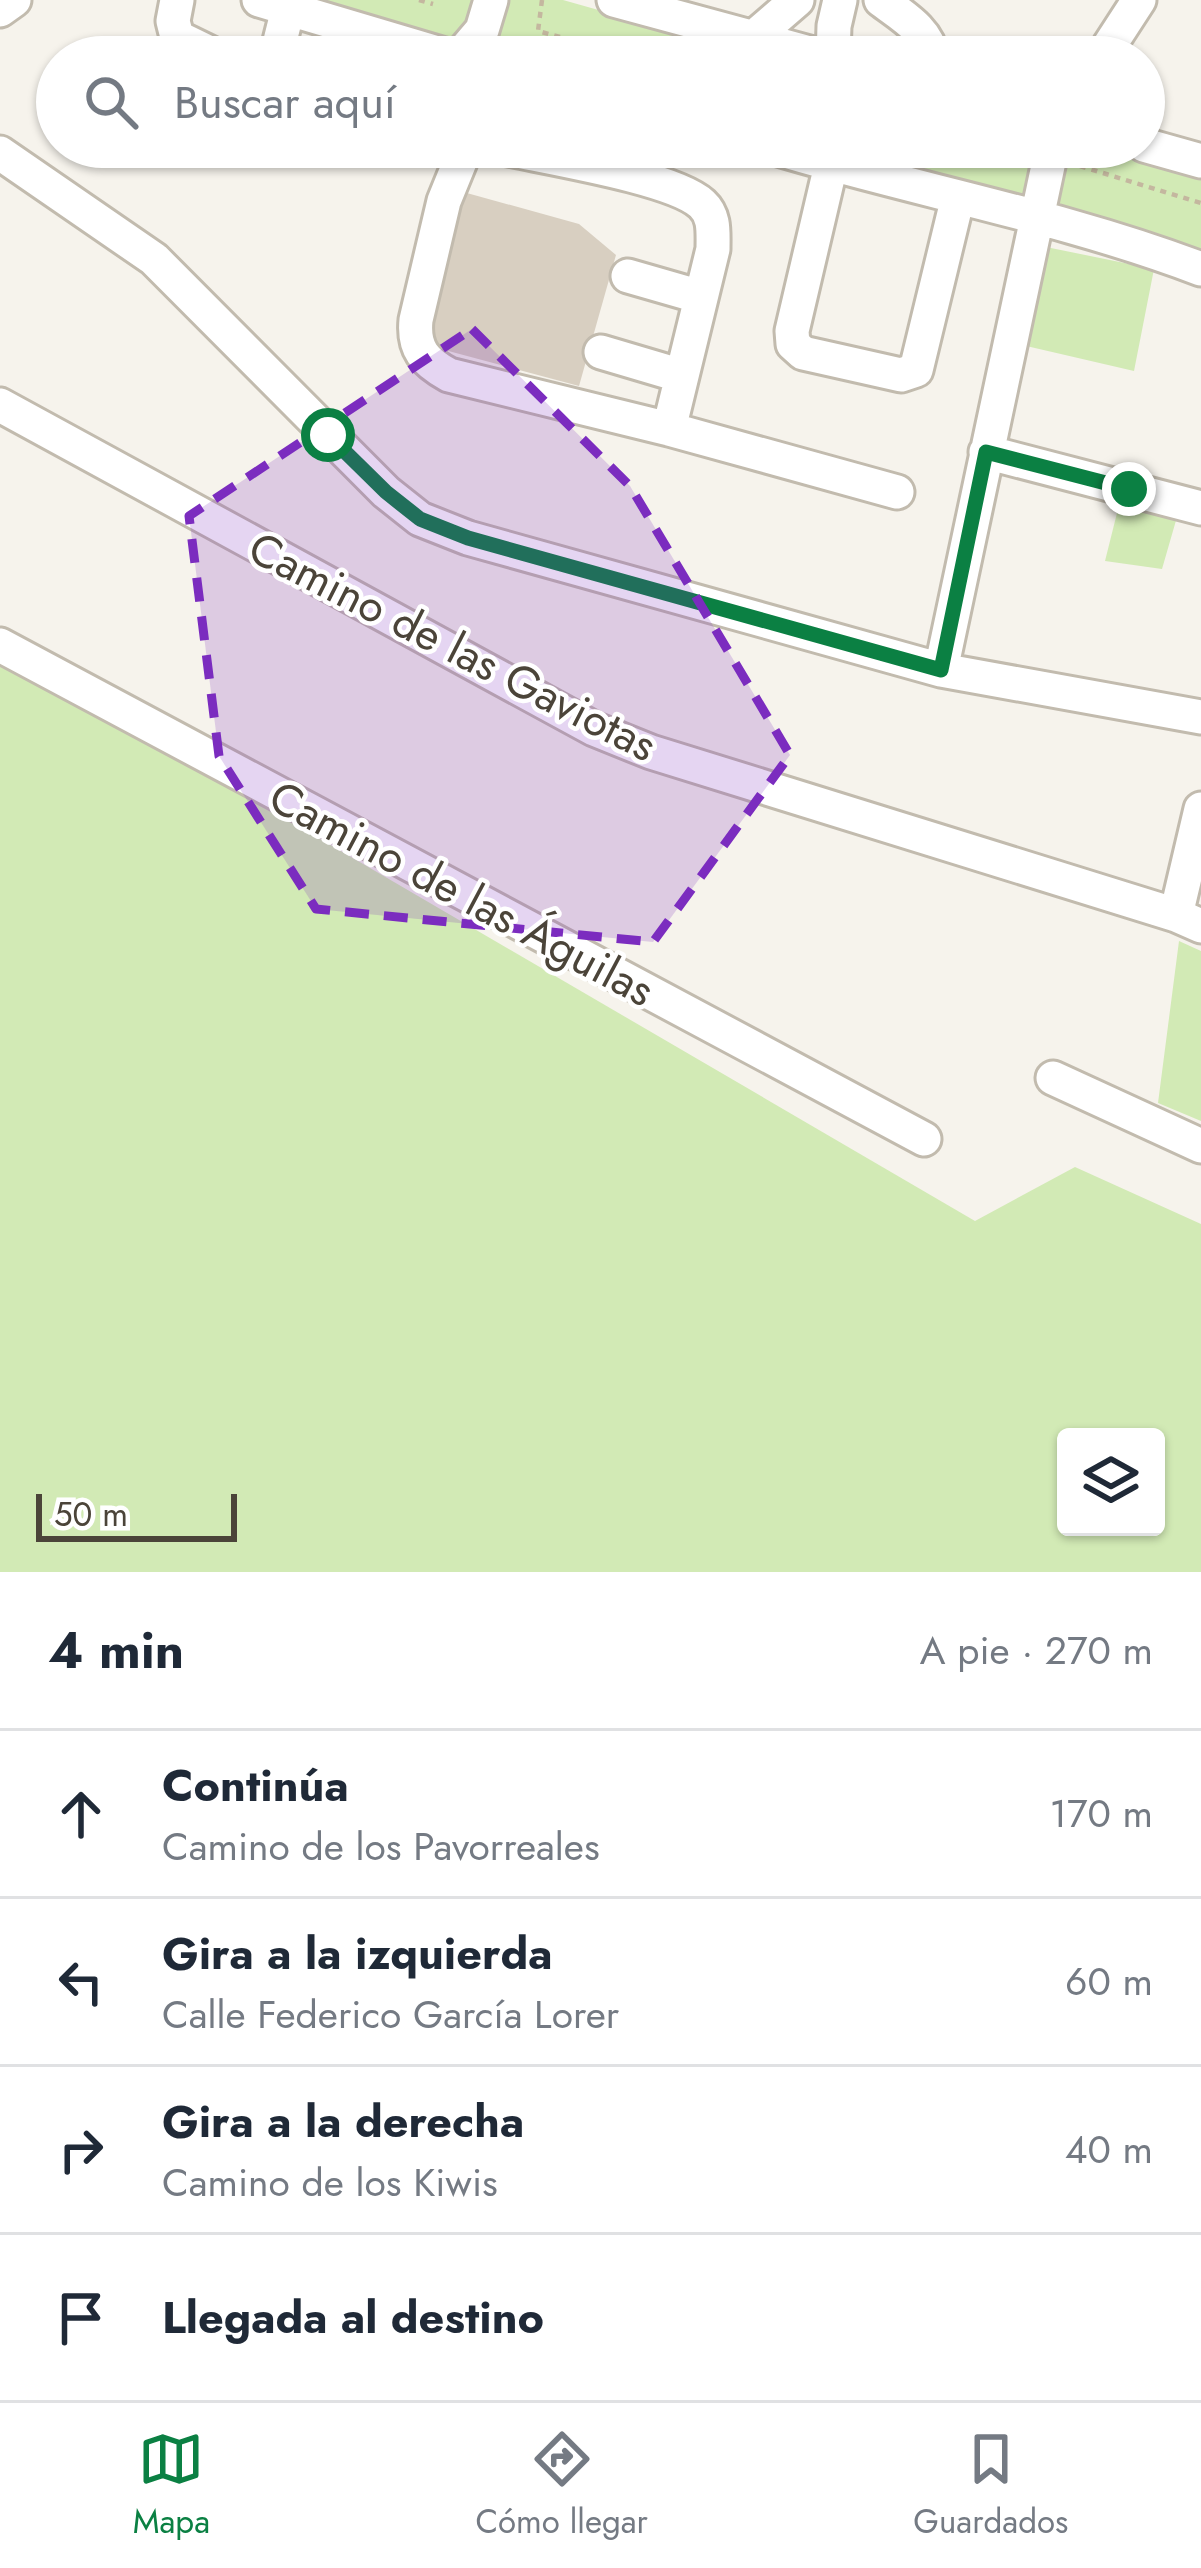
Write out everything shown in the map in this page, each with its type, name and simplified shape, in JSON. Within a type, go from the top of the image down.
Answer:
[{"type":"street","points":[[0,10],[14,0]]},
{"type":"street","points":[[177,0],[173,21],[177,36]]},
{"type":"street","points":[[476,36],[490,0]]},
{"type":"street","points":[[492,36],[500,0]]},
{"type":"street","points":[[499,36],[511,0]]},
{"type":"street","points":[[614,0],[650,4],[747,36]]},
{"type":"street","points":[[755,36],[797,0]]},
{"type":"street","points":[[834,36],[840,0]]},
{"type":"street","points":[[881,0],[924,36]]},
{"type":"street","points":[[1116,36],[1139,0]]},
{"type":"street","points":[[275,36],[273,4],[383,36]]},
{"type":"street","points":[[1165,152],[1201,161]]},
{"type":"street","points":[[0,153],[154,259],[386,492],[420,519],[468,538],[941,670],[1201,717]]},
{"type":"street","points":[[457,168],[444,201],[416,320],[414,338],[431,365],[449,375],[897,492]]},
{"type":"street","points":[[589,168],[675,188],[703,205],[713,224],[713,249],[669,429]]},
{"type":"street","points":[[830,168],[792,331],[793,344],[803,353],[902,375],[916,370],[958,196]]},
{"type":"street","points":[[843,168],[1037,217],[1201,269]]},
{"type":"street","points":[[1037,217],[1039,168]]},
{"type":"street","points":[[941,670],[1037,217],[1058,168]]},
{"type":"street","points":[[628,276],[701,297]]},
{"type":"street","points":[[601,352],[682,376]]},
{"type":"street","name":"Camino de las Gaviotas","points":[[0,405],[594,729],[651,752],[1188,921]]},
{"type":"street","points":[[986,452],[1201,508]]},
{"type":"street","name":"Camino de las Águilas","points":[[0,645],[924,1139]]},
{"type":"street","points":[[1188,921],[1201,808]]},
{"type":"street","points":[[1053,1078],[1201,1146]]},
{"type":"path","points":[[419,0],[433,4]]},
{"type":"path","points":[[542,0],[538,31],[556,36]]},
{"type":"path","points":[[1105,168],[1201,203]]},
{"type":"highlighted area","points":[[472,329],[630,486],[790,755],[653,942],[316,909],[219,756],[189,516]]},
{"type":"green space","points":[[290,0],[563,0],[691,36],[418,36]]},
{"type":"green space","points":[[1165,165],[1201,174],[1201,259],[886,168]]},
{"type":"green space","points":[[1046,247],[1154,269],[1134,371],[1022,345]]},
{"type":"green space","points":[[1118,509],[1177,517],[1162,569],[1105,561]]},
{"type":"green space","points":[[0,652],[975,1221],[1075,1167],[1201,1224],[1201,1572],[0,1572]]},
{"type":"green space","points":[[1179,941],[1201,951],[1201,1121],[1158,1103]]},
{"type":"building","points":[[456,190],[579,224],[616,255],[579,386],[426,345]]},
{"type":"route","points":[[328,435],[420,519],[468,538],[941,670],[986,452],[1129,489]]}]
